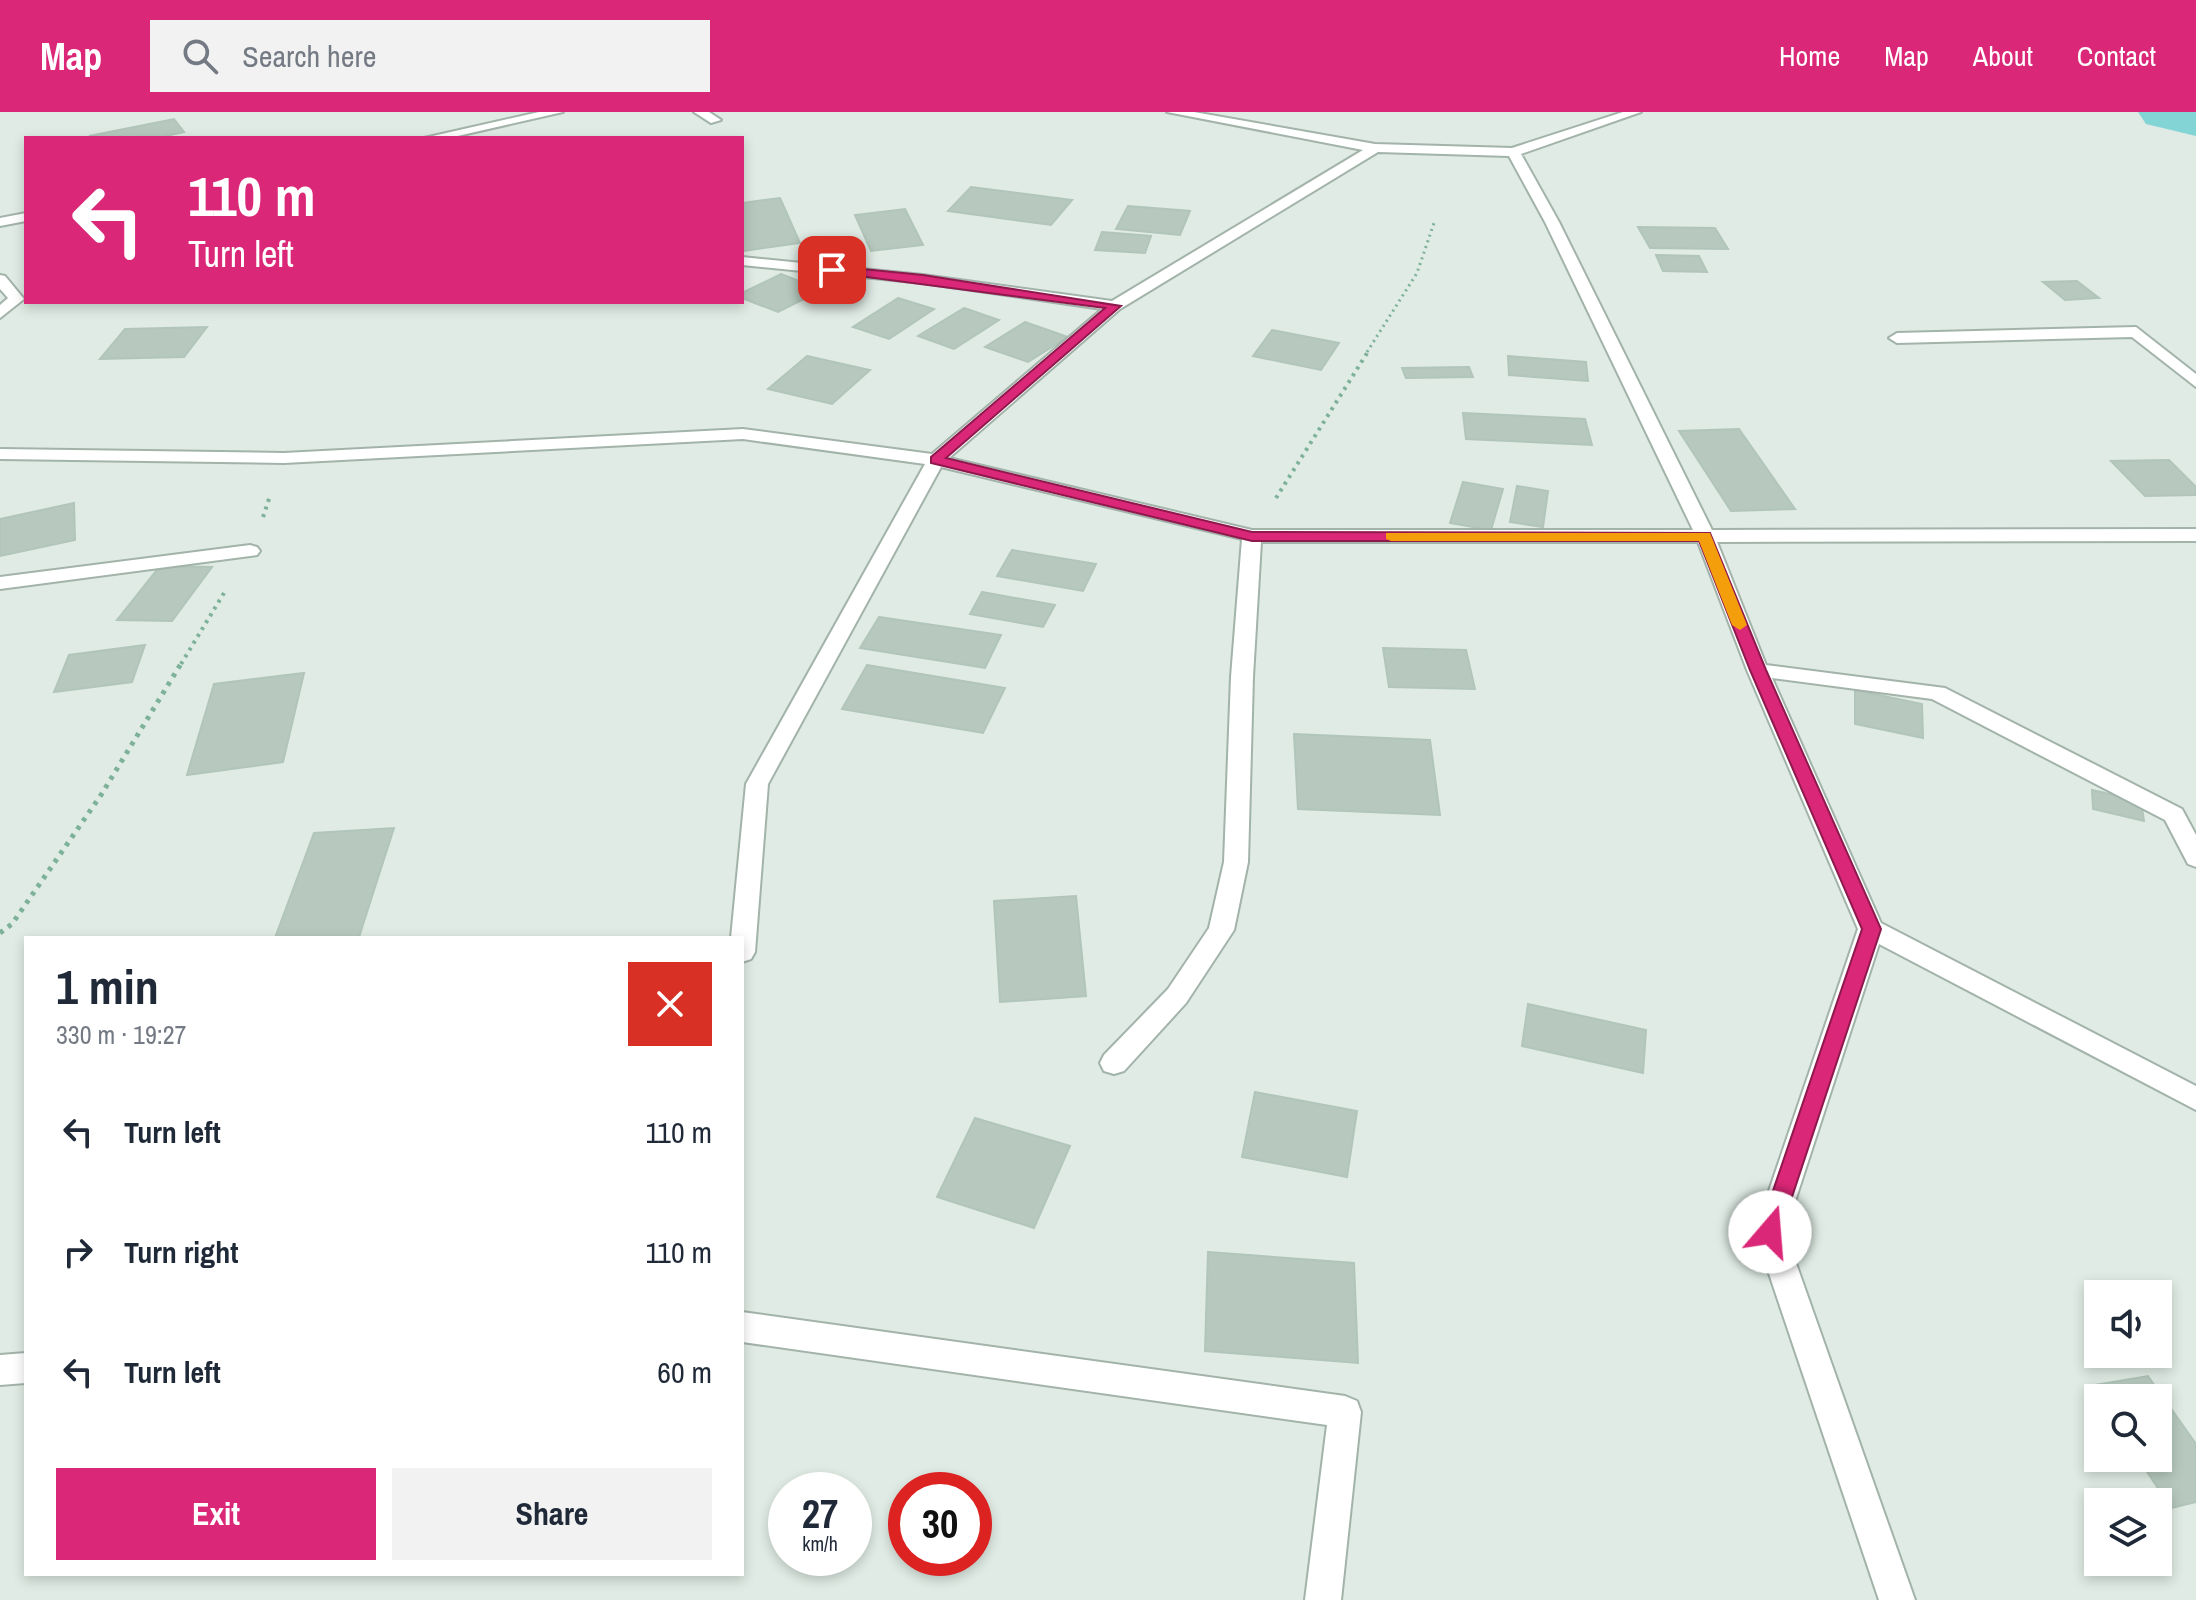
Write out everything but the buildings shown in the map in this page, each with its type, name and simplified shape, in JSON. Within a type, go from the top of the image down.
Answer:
[{"type":"street","points":[[440,136],[557,112]]},
{"type":"street","points":[[700,112],[715,120]]},
{"type":"street","points":[[1173,112],[1375,148],[1513,152],[1635,112]]},
{"type":"street","points":[[743,936],[757,784],[936,460],[1115,306],[1375,148]]},
{"type":"street","points":[[1513,152],[1552,222],[1705,536],[1758,670],[1871,929],[2196,1099]]},
{"type":"street","points":[[0,222],[24,217]]},
{"type":"street","points":[[744,261],[923,279],[1115,306]]},
{"type":"street","points":[[0,279],[16,299],[0,313]]},
{"type":"street","points":[[1897,338],[2136,332],[2196,382]]},
{"type":"street","points":[[0,454],[284,458],[743,434],[936,460],[1252,536],[2196,535]]},
{"type":"street","points":[[1114,1063],[1177,996],[1221,930],[1236,862],[1242,677],[1252,536]]},
{"type":"street","points":[[0,583],[250,551]]},
{"type":"street","points":[[1758,670],[1937,693],[2174,815],[2196,858]]},
{"type":"street","points":[[1871,929],[1770,1232],[1897,1600]]},
{"type":"street","points":[[744,1327],[1345,1412],[1323,1600]]},
{"type":"street","points":[[0,1370],[24,1368]]},
{"type":"path","points":[[1252,536],[1417,273],[1435,220]]},
{"type":"path","points":[[0,933],[12,924],[101,795],[250,551],[284,458]]},
{"type":"waterway","points":[[2166,112],[2196,119]]},
{"type":"slow traffic","points":[[1391,536],[1705,536],[1740,625]]},
{"type":"route","points":[[832,270],[923,279],[1115,306],[936,460],[1252,536],[1705,536],[1758,670],[1871,929],[1770,1232]]}]
